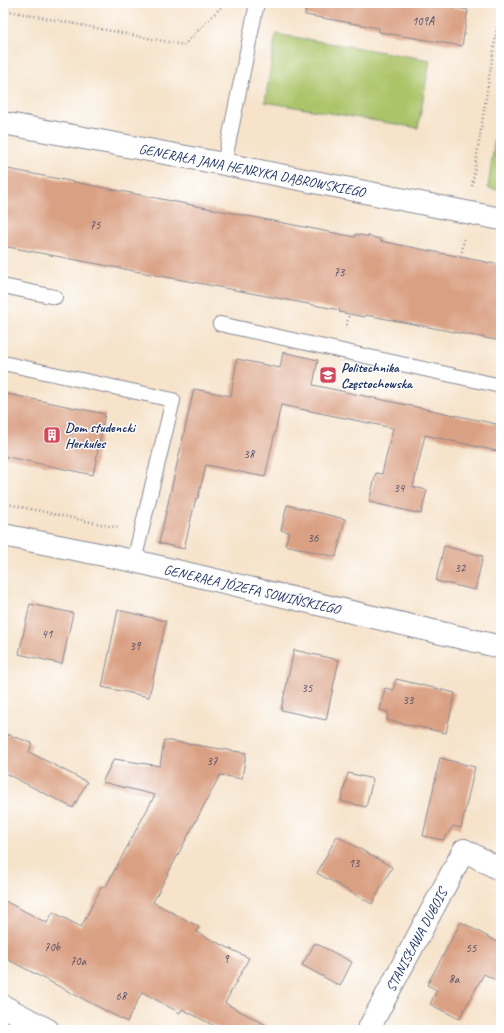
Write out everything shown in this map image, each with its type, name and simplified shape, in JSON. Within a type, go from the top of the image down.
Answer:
[{"type":"street","name":"GENERAŁA JANA HENRYKA DĄBROWSKIEGO","points":[[3,123],[224,164],[501,219]]},
{"type":"street","name":"GENERAŁA JÓZEFA SOWIŃSKIEGO","points":[[3,535],[134,561],[501,647]]},
{"type":"street","name":"STANISŁAWA DUBOIS","points":[[368,1030],[464,850],[501,870]]},
{"type":"street","points":[[3,1006],[48,1030]]},
{"type":"lane","points":[[224,164],[257,3]]},
{"type":"lane","points":[[3,286],[55,296]]},
{"type":"lane","points":[[220,324],[501,386]]},
{"type":"lane","points":[[3,363],[173,400],[134,561]]},
{"type":"path","points":[[3,10],[184,45],[225,3]]},
{"type":"path","points":[[462,252],[501,3]]},
{"type":"path","points":[[3,503],[142,533]]},
{"type":"green space","points":[[276,34],[430,60],[418,128],[265,102]]},
{"type":"green space","points":[[501,95],[501,190],[488,188]]},
{"type":"building","points":[[306,3],[427,3],[468,10],[462,46],[379,32],[379,28],[305,15]]},
{"type":"building","points":[[3,168],[355,237],[355,234],[381,239],[380,241],[501,265],[501,341],[366,315],[365,317],[339,312],[340,310],[3,246]]},
{"type":"building","points":[[283,352],[318,360],[313,385],[501,425],[501,452],[425,435],[413,487],[427,490],[421,514],[369,502],[376,473],[382,474],[393,428],[281,405],[265,477],[206,465],[198,498],[196,498],[184,549],[159,543],[194,389],[231,396],[237,359],[280,368]]},
{"type":"building","name":"Dom studencki Herkules","points":[[3,393],[105,414],[93,475],[3,456]]},
{"type":"building","points":[[287,505],[345,519],[336,557],[285,545],[289,532],[281,530]]},
{"type":"building","points":[[444,546],[483,556],[475,590],[436,581]]},
{"type":"building","points":[[30,604],[73,613],[62,664],[19,654]]},
{"type":"building","points":[[118,610],[166,621],[149,697],[102,687]]},
{"type":"building","points":[[294,650],[339,660],[326,720],[281,710]]},
{"type":"building","points":[[396,679],[455,693],[446,733],[387,720],[388,712],[380,710],[385,688],[393,690]]},
{"type":"building","points":[[3,733],[32,743],[29,752],[87,782],[73,808],[3,772]]},
{"type":"building","points":[[164,740],[246,753],[242,779],[220,775],[153,902],[199,927],[196,932],[249,958],[225,1003],[275,1030],[222,1030],[182,1009],[180,1013],[142,992],[127,1022],[3,957],[3,900],[47,923],[53,912],[81,927],[102,886],[105,888],[155,795],[102,782],[114,759],[160,766]]},
{"type":"building","points":[[440,758],[475,767],[461,828],[453,826],[443,840],[423,836]]},
{"type":"building","points":[[348,773],[373,779],[366,807],[341,801]]},
{"type":"building","points":[[337,836],[392,867],[372,904],[317,873]]},
{"type":"building","points":[[461,922],[501,944],[501,983],[484,974],[459,1019],[430,1004],[437,990],[427,985]]},
{"type":"building","points":[[315,943],[352,962],[340,986],[302,965]]},
{"type":"place","name":"Politechnika Częstochowska","points":[[328,375]]},
{"type":"place","name":"Dom studencki Herkules","points":[[52,435]]}]
